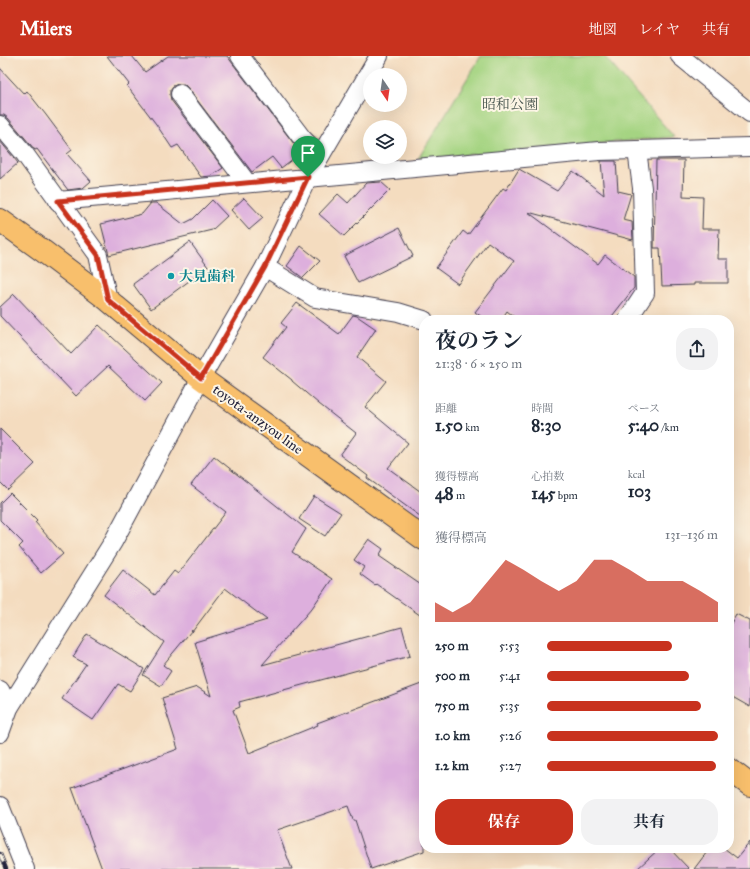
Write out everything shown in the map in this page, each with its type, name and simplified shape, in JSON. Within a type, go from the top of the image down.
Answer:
[{"type":"main road","name":"toyota-anzyou line","points":[[0,220],[108,300],[201,378],[419,535]]},
{"type":"main road","points":[[734,773],[750,785]]},
{"type":"street","points":[[240,56],[302,138],[320,156]]},
{"type":"street","points":[[0,733],[9,708],[113,542],[201,378],[265,267],[308,177],[379,56]]},
{"type":"street","points":[[680,56],[750,113]]},
{"type":"street","points":[[180,94],[247,183]]},
{"type":"street","points":[[0,125],[24,153],[98,255],[108,300]]},
{"type":"street","points":[[58,201],[598,151],[750,147]]},
{"type":"street","points":[[630,315],[645,293],[642,188],[637,150]]},
{"type":"street","points":[[265,267],[315,298],[398,312],[419,318]]},
{"type":"street","points":[[0,690],[9,708]]},
{"type":"street","points":[[0,806],[25,869]]},
{"type":"green space","name":"昭和公園","points":[[481,56],[604,56],[674,137],[418,159]]},
{"type":"building","points":[[107,56],[132,56],[145,72],[168,56],[227,56],[294,144],[302,152],[281,168],[272,157],[252,172],[188,88],[184,84],[178,84],[173,86],[170,90],[171,100],[223,168],[211,176],[201,177],[178,145],[172,148],[127,86],[129,84]]},
{"type":"building","points":[[0,68],[24,94],[27,91],[72,150],[67,154],[91,181],[83,188],[68,190],[37,149],[35,150],[8,118],[4,115],[0,115]]},
{"type":"building","points":[[0,141],[18,163],[0,179]]},
{"type":"building","points":[[656,160],[684,160],[683,196],[703,197],[702,229],[719,229],[718,259],[728,259],[728,283],[694,283],[694,285],[662,286],[660,248],[654,248]]},
{"type":"building","points":[[601,161],[616,161],[618,191],[631,194],[623,220],[632,222],[633,240],[528,212],[598,264],[605,255],[634,277],[634,288],[613,315],[512,315],[507,311],[504,315],[479,315],[475,312],[514,261],[488,242],[458,284],[436,268],[463,231],[468,235],[503,188],[506,190],[519,169],[557,191],[573,171],[604,195]]},
{"type":"building","points":[[381,182],[390,190],[344,236],[319,214],[338,194],[348,203],[366,183]]},
{"type":"building","points":[[244,198],[263,218],[249,230],[231,210]]},
{"type":"building","points":[[212,200],[227,216],[212,230],[109,255],[101,224],[142,214],[151,203],[156,203],[183,224],[193,219]]},
{"type":"building","points":[[399,228],[413,256],[358,283],[344,256]]},
{"type":"building","name":"大見歯科","points":[[190,242],[208,267],[151,309],[133,284]]},
{"type":"building","points":[[301,246],[320,261],[303,278],[287,266]]},
{"type":"building","points":[[14,294],[71,354],[99,325],[162,383],[145,401],[108,366],[76,396],[0,316],[0,307]]},
{"type":"building","points":[[297,303],[339,334],[353,315],[357,316],[376,329],[357,357],[386,381],[365,407],[408,443],[388,468],[419,490],[419,515],[367,478],[368,476],[340,455],[356,433],[263,357],[286,327],[281,323]]},
{"type":"building","points":[[0,429],[35,464],[8,490],[0,482]]},
{"type":"building","points":[[214,456],[306,529],[292,552],[332,579],[312,608],[262,665],[402,627],[410,656],[239,702],[240,707],[233,710],[249,753],[318,725],[317,723],[419,685],[419,853],[371,869],[355,820],[353,820],[348,806],[277,830],[292,869],[102,869],[72,788],[178,749],[162,698],[197,687],[211,696],[195,642],[267,620],[225,588],[192,632],[192,630],[163,665],[171,671],[161,686],[143,675],[164,642],[104,595],[123,570],[155,595],[174,571],[178,574],[226,512],[191,485]]},
{"type":"building","points":[[10,493],[37,520],[35,522],[63,554],[41,573],[19,547],[23,543],[0,520],[0,503]]},
{"type":"building","points":[[314,496],[341,513],[325,536],[299,519]]},
{"type":"building","points":[[369,539],[383,549],[379,556],[419,584],[419,614],[360,574],[364,567],[354,560]]},
{"type":"building","points":[[736,614],[750,621],[750,707],[734,698],[734,618]]},
{"type":"building","points":[[87,634],[144,669],[130,691],[118,684],[93,720],[62,699],[86,664],[73,657]]},
{"type":"building","points":[[750,842],[750,869],[694,869],[706,853],[730,853],[737,858]]},
{"type":"building","points":[[655,853],[674,853],[689,869],[637,869]]},
{"type":"railway","points":[[0,854],[6,869]]},
{"type":"place","name":"大見歯科","points":[[171,276]]},
{"type":"route","points":[[308,177],[265,267],[201,378],[108,300],[98,255],[58,201],[278,180],[308,177]]}]
